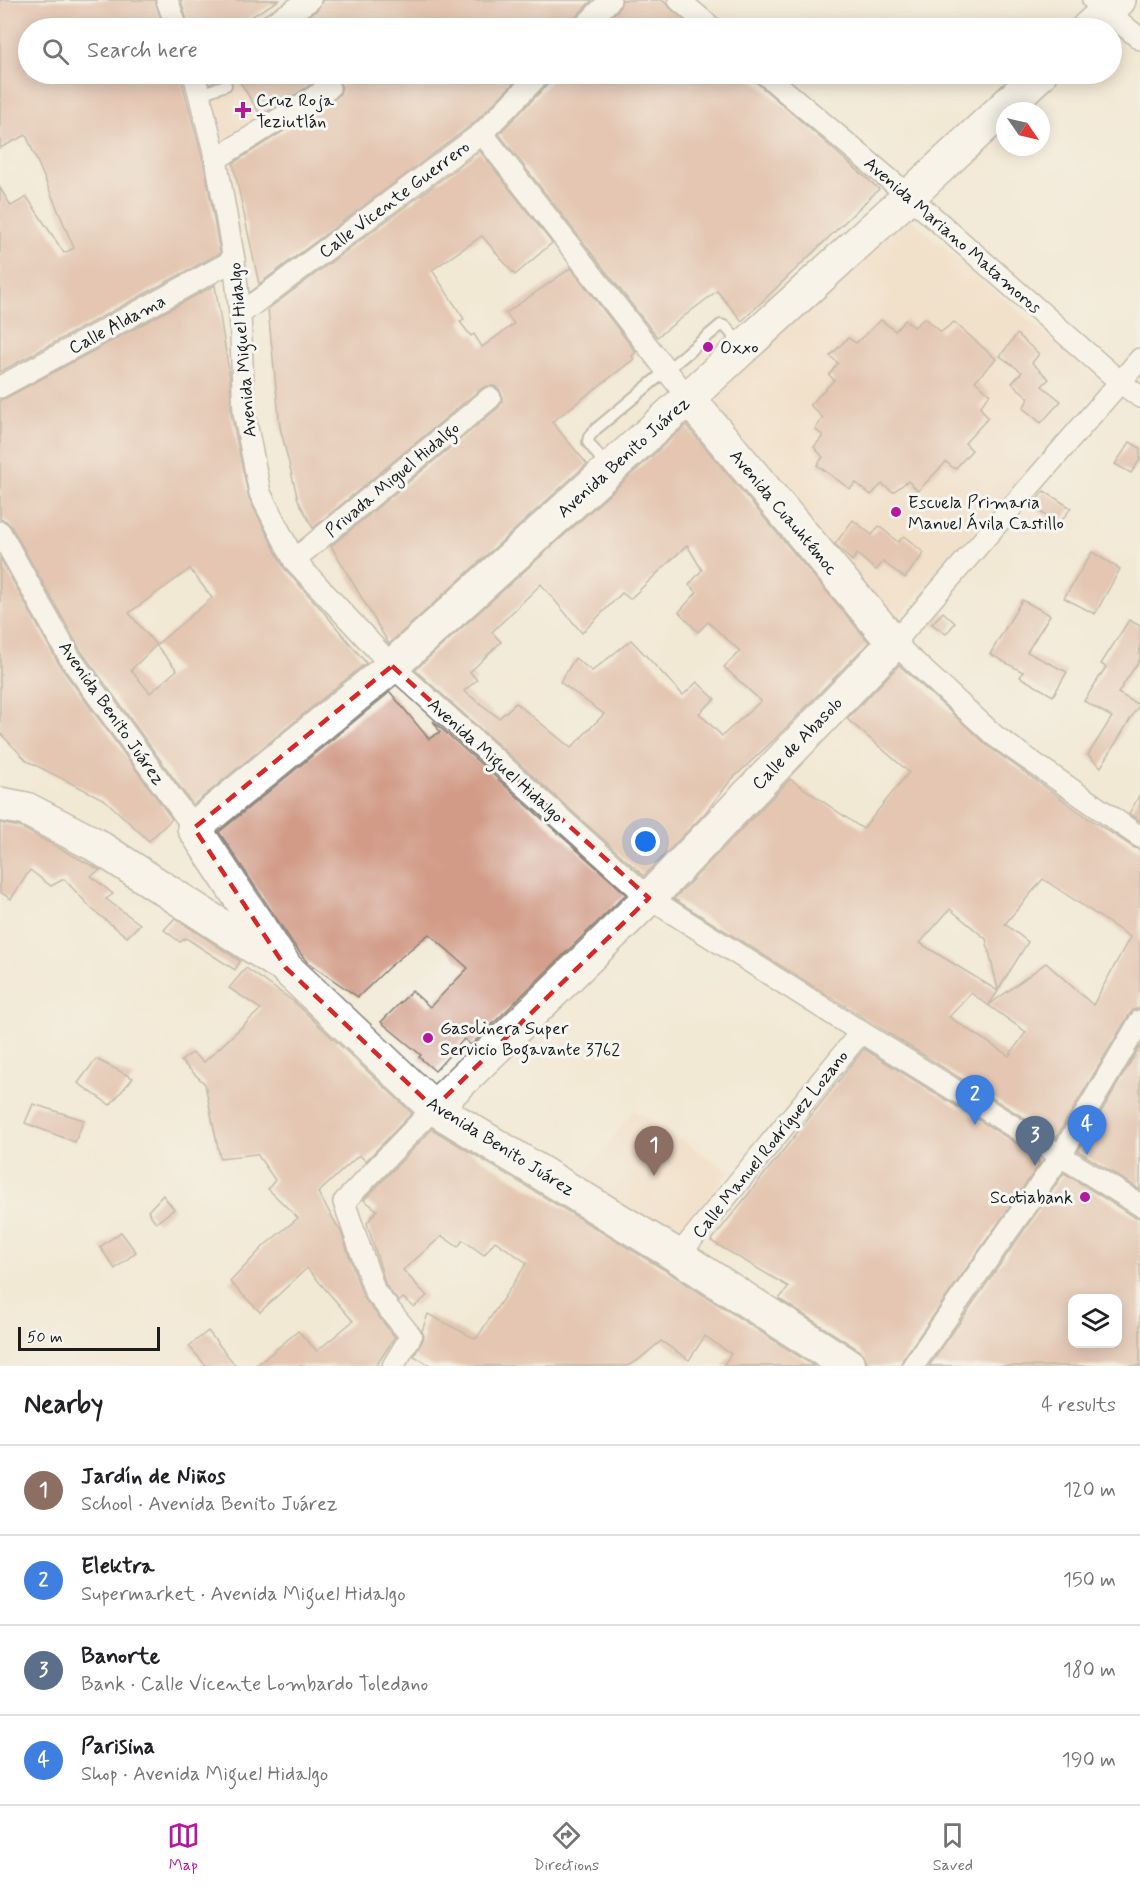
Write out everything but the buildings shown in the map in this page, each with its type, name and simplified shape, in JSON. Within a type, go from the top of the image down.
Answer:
[{"type":"main road","name":"Avenida Benito Juárez","points":[[849,1366],[678,1256],[434,1108],[286,968],[194,828],[392,666],[743,348],[1029,84]]},
{"type":"main road","name":"Avenida Cuauhtémoc","points":[[688,398],[894,643]]},
{"type":"main road","name":"Calle de Abasolo","points":[[434,1108],[649,898],[894,643]]},
{"type":"main road","points":[[0,804],[26,809],[94,844],[286,968]]},
{"type":"street","points":[[167,0],[173,18]]},
{"type":"street","points":[[283,17],[310,0]]},
{"type":"street","points":[[593,18],[610,0]]},
{"type":"street","points":[[679,0],[700,18]]},
{"type":"street","points":[[1122,26],[1140,39]]},
{"type":"street","name":"Avenida Miguel Hidalgo","points":[[197,84],[216,157],[234,260],[240,314],[244,411],[260,493],[294,560],[392,666],[649,898],[1140,1204]]},
{"type":"street","points":[[216,157],[316,84]]},
{"type":"street","name":"Calle Vicente Guerrero","points":[[240,314],[482,133],[530,84]]},
{"type":"street","name":"Avenida Mariano Matamoros","points":[[777,84],[1140,397]]},
{"type":"street","name":"Avenida Cuauhtémoc","points":[[482,133],[688,398]]},
{"type":"street","name":"Calle Aldama","points":[[0,387],[234,260]]},
{"type":"street","name":"Calle de Abasolo","points":[[894,643],[1140,359]]},
{"type":"street","name":"Privada Miguel Hidalgo","points":[[294,560],[490,398]]},
{"type":"street","name":"Avenida Benito Juárez","points":[[0,532],[70,658],[194,828]]},
{"type":"street","name":"Avenida Cuauhtémoc","points":[[894,643],[995,736],[1140,837]]},
{"type":"street","points":[[913,1366],[1061,1155],[1140,1021]]},
{"type":"street","name":"Calle Manuel Rodríguez Lozano","points":[[678,1256],[861,1032]]},
{"type":"street","points":[[393,1366],[411,1336],[375,1292],[344,1202],[434,1108]]},
{"type":"lane","points":[[200,94],[226,85]]},
{"type":"lane","points":[[608,470],[588,442],[596,429],[721,325],[726,327],[743,348]]},
{"type":"highlighted area","points":[[392,666],[649,898],[434,1108],[286,968],[194,828]]},
{"type":"shaded area","name":"Cruz Roja Teziutlán","points":[[206,84],[313,84],[222,141]]},
{"type":"shaded area","name":"Escuela Primaria Manuel Ávila Castillo","points":[[908,216],[1104,385],[894,623],[705,400]]},
{"type":"shaded area","points":[[634,1110],[730,1171],[681,1233],[664,1233],[579,1181]]},
{"type":"place","name":"Cruz Roja Teziutlán","points":[[243,110]]},
{"type":"place","name":"Oxxo","points":[[708,347]]},
{"type":"place","name":"Escuela Primaria Manuel Ávila Castillo","points":[[896,512]]},
{"type":"place","name":"Gasolinera Super Servicio Bogavante 3762","points":[[428,1038]]},
{"type":"place","name":"Elektra","points":[[975,1125]]},
{"type":"place","name":"Parisina","points":[[1087,1155]]},
{"type":"place","name":"Banorte","points":[[1035,1166]]},
{"type":"place","name":"Jardín de Niños","points":[[654,1176]]},
{"type":"place","name":"Scotiabank","points":[[1085,1197]]}]
